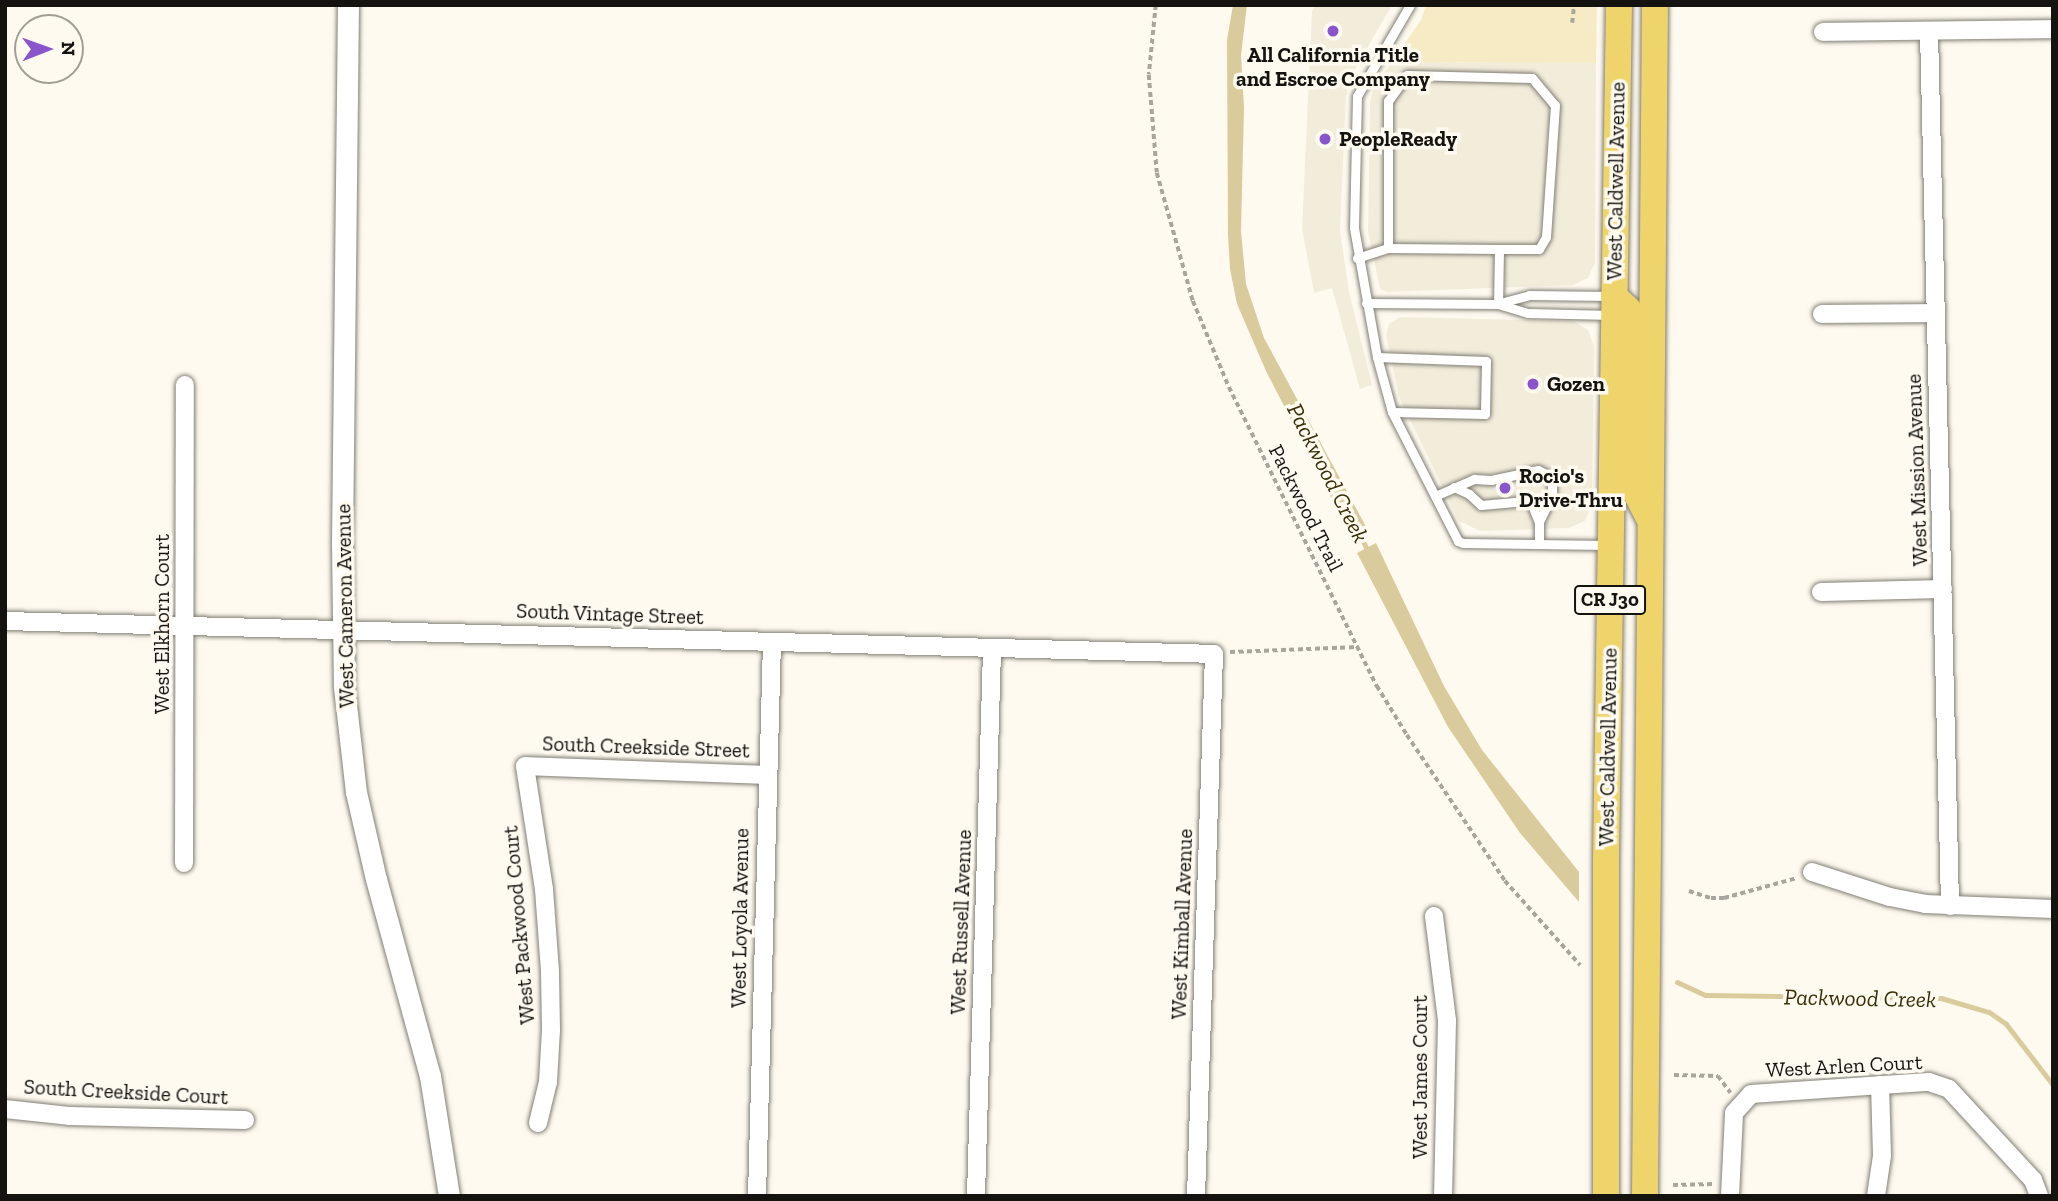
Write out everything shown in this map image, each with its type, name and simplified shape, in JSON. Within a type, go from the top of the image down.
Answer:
[{"type":"main road","name":"West Caldwell Avenue","points":[[1606,1196],[1606,859],[1619,5]]},
{"type":"main road","name":"West Caldwell Avenue","points":[[1645,1196],[1655,5]]},
{"type":"main road","points":[[1614,306],[1628,309],[1634,329],[1633,487],[1652,524]]},
{"type":"street","name":"West Cameron Avenue","points":[[348,5],[344,687],[356,792],[376,879],[430,1076],[449,1196]]},
{"type":"street","points":[[1823,32],[2053,29]]},
{"type":"street","name":"West Mission Avenue","points":[[1929,32],[1950,906]]},
{"type":"street","points":[[1822,314],[1936,313]]},
{"type":"street","name":"West Elkhorn Court","points":[[184,863],[185,385]]},
{"type":"street","points":[[1821,592],[1943,589]]},
{"type":"street","name":"South Vintage Street","points":[[5,621],[1214,654]]},
{"type":"street","name":"West Loyola Avenue","points":[[757,1196],[766,775],[772,642]]},
{"type":"street","name":"West Russell Avenue","points":[[976,1196],[992,649]]},
{"type":"street","name":"West Kimball Avenue","points":[[1196,1196],[1214,654]]},
{"type":"street","name":"South Creekside Street","points":[[526,766],[766,775]]},
{"type":"street","name":"West Packwood Court","points":[[526,766],[544,889],[550,971],[548,1082],[538,1123]]},
{"type":"street","points":[[1812,872],[1890,897],[1950,906],[2053,909]]},
{"type":"street","name":"West James Court","points":[[1434,916],[1447,1021],[1443,1196]]},
{"type":"street","name":"West Arlen Court","points":[[1740,1103],[1751,1094],[1880,1085],[1939,1084],[1958,1100],[2032,1180],[2039,1196]]},
{"type":"street","points":[[1876,1196],[1882,1156],[1880,1085]]},
{"type":"street","points":[[1730,1189],[1734,1113],[1740,1103]]},
{"type":"street","name":"South Creekside Court","points":[[5,1109],[69,1116],[245,1120]]},
{"type":"lane","points":[[1410,5],[1357,96],[1354,228],[1357,258],[1377,357],[1392,412],[1458,541],[1611,545]]},
{"type":"lane","points":[[1357,258],[1388,248],[1539,249],[1546,237],[1555,105],[1532,78],[1407,75],[1388,101],[1388,248]]},
{"type":"lane","points":[[1498,304],[1499,249]]},
{"type":"lane","points":[[1498,304],[1529,295],[1614,306]]},
{"type":"lane","points":[[1366,303],[1498,304],[1528,313],[1614,306]]},
{"type":"lane","points":[[1377,357],[1486,361],[1485,414],[1392,412]]},
{"type":"lane","points":[[1435,496],[1474,479],[1491,480],[1538,470],[1548,475],[1552,482],[1552,495],[1539,522]]},
{"type":"lane","points":[[1454,487],[1469,494],[1481,505],[1526,501],[1532,505],[1539,522],[1539,544]]},
{"type":"path","name":"Packwood Trail","points":[[1156,5],[1149,75],[1157,173],[1193,302],[1256,444],[1359,648],[1407,735],[1506,881],[1580,965]]},
{"type":"path","points":[[1572,23],[1574,5]]},
{"type":"path","points":[[1214,654],[1251,649],[1359,648]]},
{"type":"path","points":[[1689,891],[1711,898],[1724,898],[1812,872]]},
{"type":"path","points":[[1674,1075],[1718,1076],[1740,1103]]},
{"type":"path","points":[[1673,1185],[1730,1189]]},
{"type":"shaded area","points":[[1315,5],[1392,5],[1351,76],[1346,96],[1340,230],[1349,292],[1372,385],[1360,389],[1332,288],[1314,293],[1302,229],[1312,11]]},
{"type":"shaded area","points":[[1426,5],[1597,5],[1596,63],[1392,62],[1421,20]]},
{"type":"shaded area","points":[[1392,62],[1596,63],[1595,263],[1588,278],[1573,285],[1387,292],[1380,289],[1368,231],[1370,102],[1373,90]]},
{"type":"shaded area","points":[[1400,317],[1573,321],[1588,330],[1594,346],[1592,504],[1585,521],[1569,528],[1480,531],[1459,521],[1399,397],[1386,335],[1389,324]]},
{"type":"water","name":"Packwood Creek","points":[[1233,5],[1247,5],[1241,55],[1244,108],[1241,231],[1246,284],[1264,338],[1370,534],[1354,542],[1266,371],[1237,304],[1230,269],[1228,235],[1227,40]]},
{"type":"water","name":"Packwood Creek","points":[[1376,543],[1444,686],[1482,750],[1579,872],[1579,902],[1520,833],[1448,727],[1357,553]]},
{"type":"waterway","name":"Packwood Creek","points":[[1359,532],[1368,552]]},
{"type":"waterway","name":"Packwood Creek","points":[[1677,982],[1705,995],[1941,998],[1989,1012],[2006,1024],[2053,1085]]},
{"type":"place","name":"All California Title and Escroe Company","points":[[1333,31]]},
{"type":"place","name":"PeopleReady","points":[[1325,139]]},
{"type":"place","name":"Gozen","points":[[1533,384]]},
{"type":"place","name":"Rocio's Drive-Thru","points":[[1505,488]]}]
